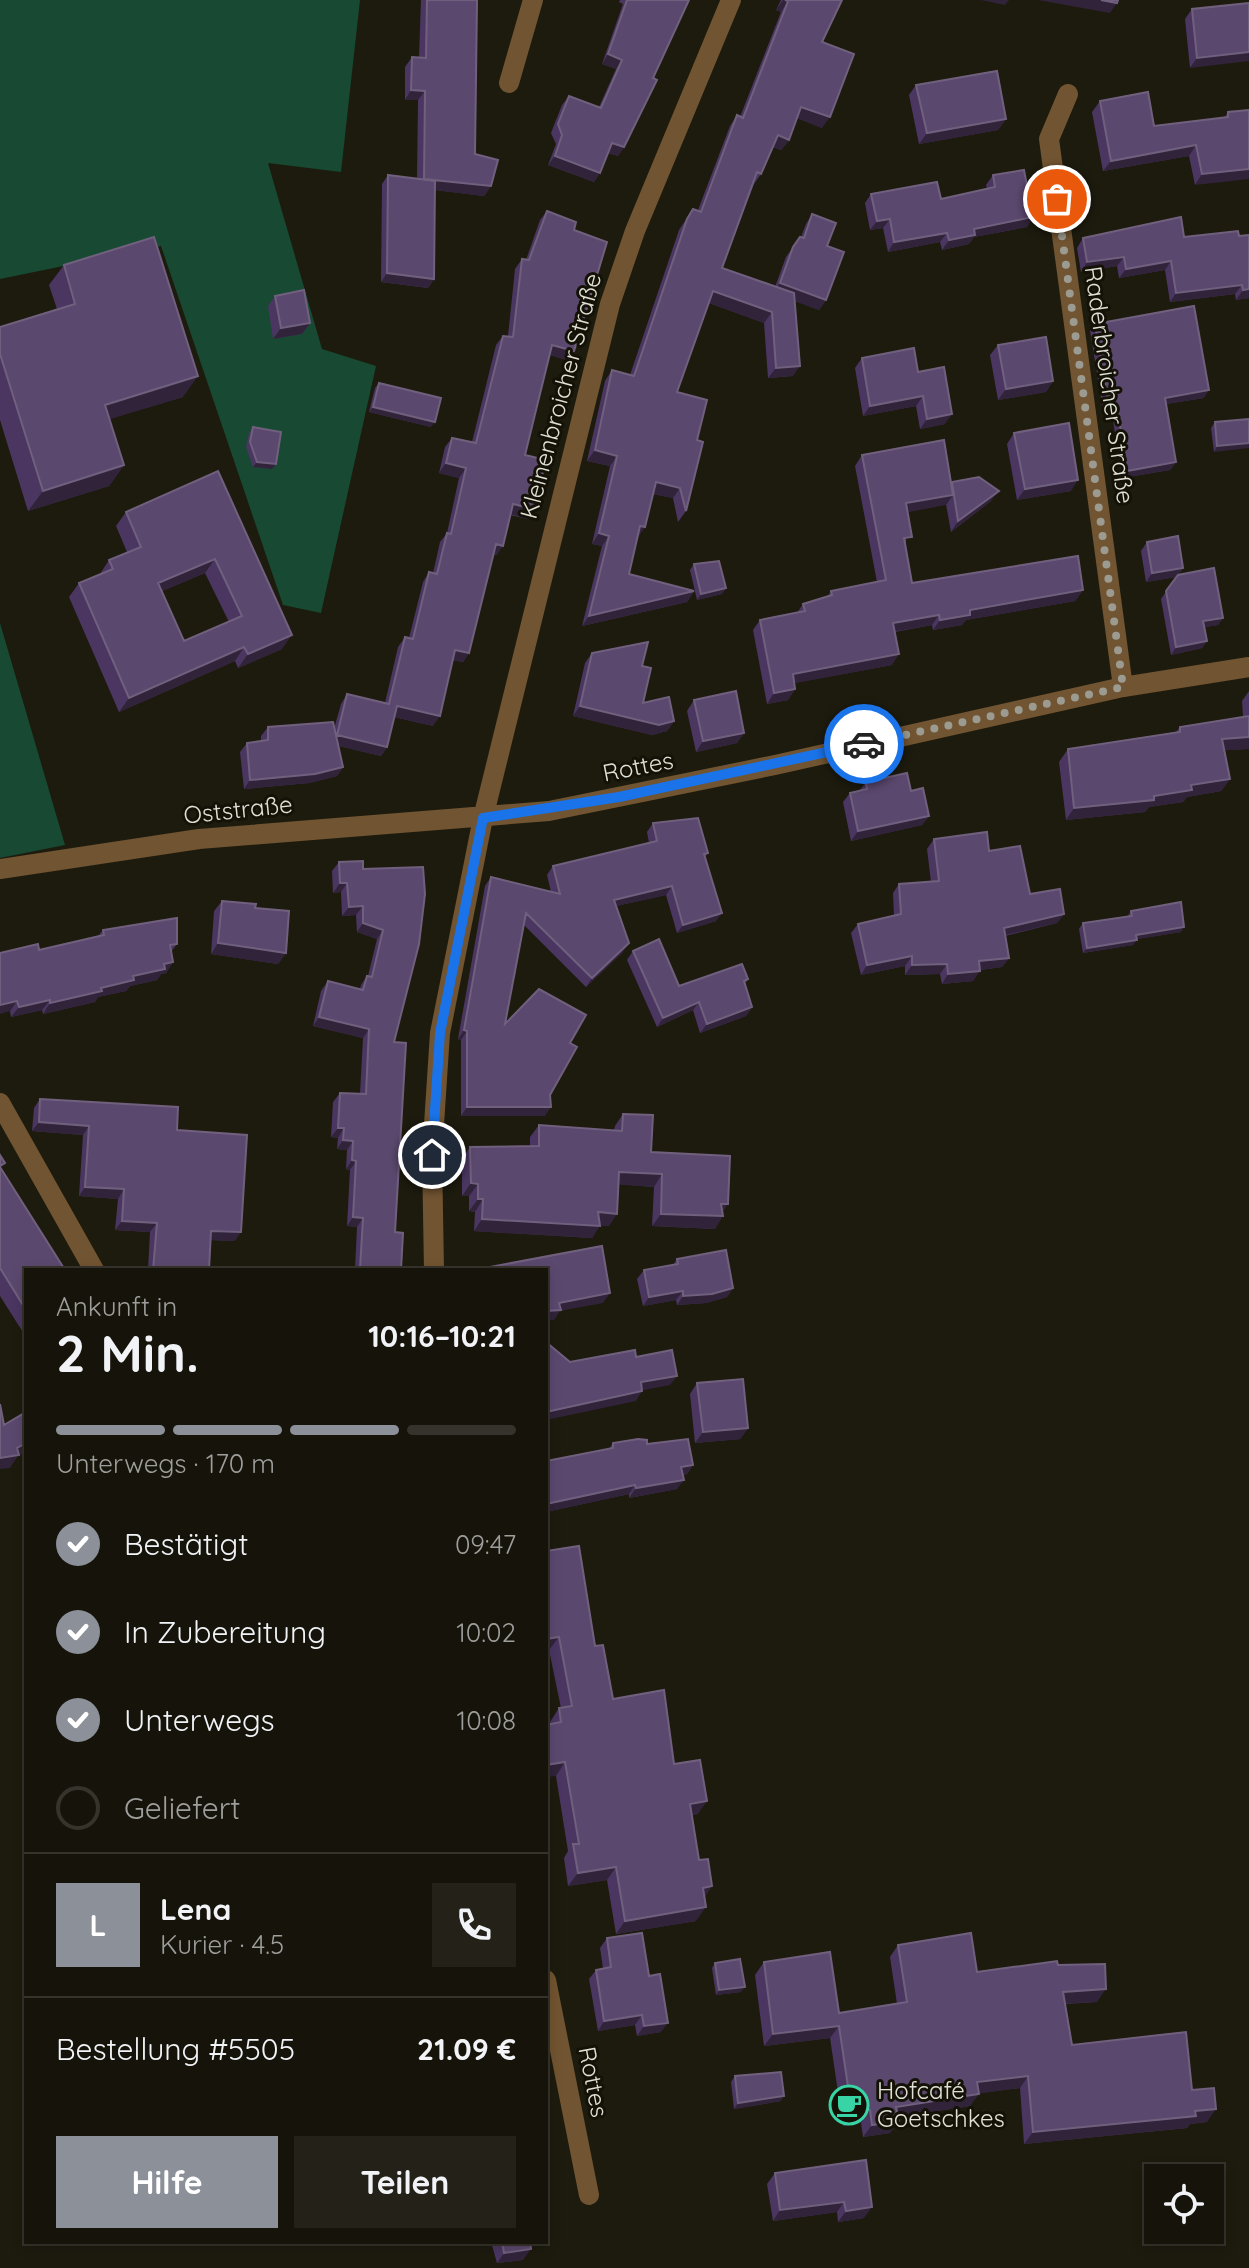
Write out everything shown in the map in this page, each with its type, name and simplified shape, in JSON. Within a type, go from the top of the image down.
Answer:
[{"type":"street","points":[[509,83],[533,0]]},
{"type":"street","name":"Kleinenbroicher Straße","points":[[483,818],[610,304],[635,231],[731,0]]},
{"type":"street","name":"Raderbroicher Straße","points":[[1068,94],[1049,139],[1123,687]]},
{"type":"street","name":"Rottes","points":[[483,818],[549,811],[638,794],[1123,687],[1249,667]]},
{"type":"street","points":[[434,1268],[432,1155],[440,1033],[483,818]]},
{"type":"street","name":"Oststraße","points":[[0,869],[199,839],[483,818]]},
{"type":"street","points":[[0,1103],[93,1268]]},
{"type":"street","name":"Rottes","points":[[548,1990],[589,2195]]},
{"type":"green space","points":[[0,0],[360,0],[341,172],[268,163],[322,349],[376,366],[321,613],[283,605],[161,246],[0,279]]},
{"type":"green space","points":[[0,623],[65,845],[0,858]]},
{"type":"building","points":[[427,0],[477,0],[475,154],[498,160],[491,186],[424,179],[425,91],[411,90],[412,57],[426,58]]},
{"type":"building","points":[[627,0],[689,0],[653,78],[657,80],[624,147],[612,143],[600,173],[555,156],[562,135],[558,124],[569,96],[601,108],[622,60],[608,54]]},
{"type":"building","points":[[785,0],[842,0],[822,42],[854,54],[830,117],[801,107],[789,140],[778,135],[761,174],[757,172],[722,268],[794,293],[800,366],[776,368],[772,312],[713,291],[677,392],[707,400],[697,440],[703,442],[686,511],[680,488],[656,482],[645,527],[640,526],[629,574],[694,591],[589,616],[609,536],[599,533],[617,456],[595,450],[612,370],[634,376],[687,219],[693,209],[701,212],[737,115],[743,118],[788,1]]},
{"type":"building","points":[[1249,3],[1249,52],[1197,58],[1192,9]]},
{"type":"building","points":[[997,71],[1006,119],[927,133],[916,85]]},
{"type":"building","points":[[1148,92],[1154,126],[1228,117],[1228,112],[1249,110],[1249,169],[1202,174],[1196,145],[1111,161],[1100,101]]},
{"type":"building","points":[[1024,170],[1033,217],[974,229],[975,235],[949,240],[947,233],[894,242],[890,219],[877,221],[871,194],[937,182],[941,199],[995,187],[993,175]]},
{"type":"building","points":[[388,175],[435,181],[434,279],[387,273]]},
{"type":"building","points":[[547,211],[576,222],[574,230],[607,242],[574,351],[552,345],[525,455],[546,460],[534,509],[513,504],[503,546],[496,544],[469,653],[455,650],[440,716],[397,706],[387,747],[337,735],[347,694],[389,704],[405,637],[413,639],[429,572],[437,574],[447,533],[451,534],[466,468],[446,463],[452,438],[476,443],[503,336],[513,337],[522,259],[529,260]]},
{"type":"building","points":[[812,214],[836,223],[827,246],[844,252],[826,300],[780,283],[793,247],[800,237],[804,238]]},
{"type":"building","points":[[1181,217],[1184,237],[1238,231],[1239,236],[1249,235],[1249,289],[1243,290],[1242,285],[1176,293],[1171,261],[1126,269],[1124,257],[1087,262],[1083,238]]},
{"type":"building","points":[[154,237],[198,376],[105,405],[124,465],[43,491],[0,354],[0,327],[75,304],[64,265]]},
{"type":"building","points":[[304,290],[310,323],[281,328],[275,296]]},
{"type":"building","points":[[1194,306],[1209,390],[1165,398],[1176,462],[1127,471],[1117,406],[1109,408],[1095,324]]},
{"type":"building","points":[[1046,337],[1053,381],[1006,389],[998,345]]},
{"type":"building","points":[[914,348],[918,372],[944,367],[952,414],[927,419],[923,396],[870,406],[862,358]]},
{"type":"building","points":[[379,383],[441,398],[435,422],[373,407]]},
{"type":"building","points":[[1249,419],[1249,443],[1217,446],[1215,422]]},
{"type":"building","points":[[1069,423],[1078,480],[1025,489],[1014,433]]},
{"type":"building","points":[[253,427],[281,432],[276,464],[257,462],[250,442]]},
{"type":"building","points":[[944,440],[953,495],[906,503],[912,537],[904,538],[912,583],[1078,556],[1083,590],[970,610],[970,615],[940,620],[939,615],[893,623],[899,654],[793,674],[795,689],[774,693],[760,620],[805,611],[803,604],[832,595],[831,591],[886,580],[862,455]]},
{"type":"building","points":[[218,471],[292,635],[248,654],[244,647],[129,698],[79,583],[113,569],[109,560],[141,547],[126,512]],"holes":[[[215,559],[242,616],[184,641],[158,583]]]},
{"type":"building","points":[[979,477],[999,491],[958,521],[952,482]]},
{"type":"building","points":[[1178,536],[1183,568],[1152,573],[1147,542]]},
{"type":"building","points":[[719,561],[726,588],[701,594],[694,564]]},
{"type":"building","points":[[1214,568],[1223,618],[1203,621],[1207,641],[1176,647],[1166,591],[1178,575]]},
{"type":"building","points":[[648,642],[642,666],[651,668],[643,703],[669,697],[674,721],[659,725],[580,706],[592,653]]},
{"type":"building","points":[[736,691],[744,733],[703,741],[694,700]]},
{"type":"building","points":[[1249,716],[1249,737],[1222,739],[1230,779],[1191,785],[1192,790],[1154,796],[1154,800],[1074,808],[1068,749],[1180,732],[1180,727]]},
{"type":"building","points":[[333,722],[343,767],[315,774],[250,780],[247,743],[268,740],[268,727]]},
{"type":"building","points":[[907,773],[911,791],[923,788],[929,816],[858,831],[850,793],[867,789],[866,782]]},
{"type":"building","points":[[698,818],[708,853],[704,854],[722,913],[683,925],[672,886],[614,900],[629,943],[592,978],[526,913],[505,1024],[539,989],[586,1015],[570,1043],[577,1047],[550,1095],[551,1107],[467,1107],[467,1031],[464,1030],[491,877],[560,894],[553,866],[657,841],[653,823]]},
{"type":"building","points":[[987,832],[989,851],[1020,846],[1030,894],[1060,889],[1064,914],[1004,928],[1009,958],[979,961],[980,971],[948,974],[947,964],[912,965],[912,956],[867,965],[858,924],[901,914],[899,884],[939,881],[934,839]]},
{"type":"building","points":[[363,861],[363,869],[423,867],[425,894],[419,944],[394,1042],[406,1043],[395,1232],[403,1233],[401,1268],[360,1268],[363,1218],[353,1217],[356,1161],[352,1160],[353,1141],[343,1140],[344,1128],[338,1128],[340,1093],[366,1094],[369,1029],[319,1017],[328,981],[363,990],[367,976],[372,977],[383,930],[363,923],[363,906],[349,907],[347,883],[340,883],[339,862]]},
{"type":"building","points":[[222,901],[289,911],[286,953],[218,943]]},
{"type":"building","points":[[1181,902],[1184,927],[1136,935],[1137,940],[1087,948],[1083,923],[1132,916],[1131,911]]},
{"type":"building","points":[[177,918],[177,944],[170,945],[173,962],[164,964],[165,969],[133,976],[134,980],[101,988],[102,991],[50,1003],[50,1000],[19,1007],[17,1001],[0,1005],[0,953],[38,944],[39,950],[104,935],[103,930]]},
{"type":"building","points":[[659,939],[679,986],[742,964],[748,979],[744,981],[752,1007],[707,1024],[699,1002],[663,1018],[633,951]]},
{"type":"building","points":[[40,1099],[178,1107],[177,1130],[247,1135],[241,1232],[211,1231],[209,1268],[153,1268],[157,1223],[122,1221],[124,1189],[85,1187],[89,1126],[39,1122]]},
{"type":"building","points":[[623,1114],[653,1115],[651,1152],[730,1156],[728,1204],[721,1204],[723,1216],[661,1214],[662,1174],[619,1172],[617,1214],[598,1212],[600,1226],[482,1219],[483,1199],[478,1199],[478,1184],[471,1183],[470,1147],[539,1146],[539,1125],[622,1131]]},
{"type":"building","points":[[0,1167],[64,1268],[24,1268],[24,1307],[0,1268]]},
{"type":"building","points":[[602,1246],[610,1293],[559,1303],[561,1310],[548,1311],[548,1268],[485,1268]]},
{"type":"building","points":[[726,1250],[733,1288],[712,1294],[683,1296],[683,1291],[649,1297],[644,1270],[678,1264],[677,1259]]},
{"type":"building","points":[[548,1344],[570,1362],[635,1350],[636,1357],[672,1350],[677,1376],[641,1382],[642,1391],[548,1412]]},
{"type":"building","points":[[743,1379],[748,1428],[703,1432],[697,1383]]},
{"type":"building","points":[[0,1404],[4,1425],[24,1413],[24,1444],[17,1448],[19,1455],[0,1458]]},
{"type":"building","points":[[638,1439],[647,1440],[647,1444],[688,1439],[693,1465],[681,1467],[684,1480],[636,1488],[635,1485],[548,1504],[548,1461],[613,1448],[613,1443]]},
{"type":"building","points":[[579,1546],[595,1646],[603,1645],[613,1699],[664,1690],[674,1764],[700,1760],[707,1801],[690,1804],[699,1860],[708,1859],[712,1886],[703,1888],[706,1907],[625,1921],[616,1867],[578,1873],[573,1844],[579,1844],[565,1762],[548,1765],[548,1725],[561,1722],[559,1708],[572,1706],[559,1637],[548,1639],[548,1551]]},
{"type":"building","points":[[642,1933],[649,1976],[660,1974],[668,2023],[644,2026],[642,2015],[604,2021],[596,1970],[611,1967],[607,1938]]},
{"type":"building","points":[[971,1933],[977,1972],[1057,1961],[1058,1965],[1105,1964],[1106,1989],[1063,1992],[1072,2045],[1186,2032],[1192,2090],[1214,2088],[1216,2109],[1195,2111],[1196,2116],[1033,2132],[1028,2076],[977,2082],[979,2094],[896,2107],[899,2121],[872,2125],[870,2110],[852,2113],[839,2026],[773,2034],[764,1962],[830,1952],[839,2013],[907,2002],[898,1945]]},
{"type":"building","points":[[740,1959],[745,1987],[719,1990],[715,1963]]},
{"type":"building","points":[[781,2072],[784,2096],[738,2103],[735,2076]]},
{"type":"building","points":[[866,2160],[872,2207],[846,2211],[844,2202],[780,2210],[775,2173]]},
{"type":"building","points":[[502,2244],[530,2244],[531,2249],[504,2253]]},
{"type":"way so far","points":[[864,744],[1123,687],[1103,521],[1071,314],[1057,199]]},
{"type":"place","name":"Hofcafé Goetschkes","points":[[849,2105]]},
{"type":"route","points":[[432,1155],[440,1033],[483,818],[549,811],[864,744]]}]
